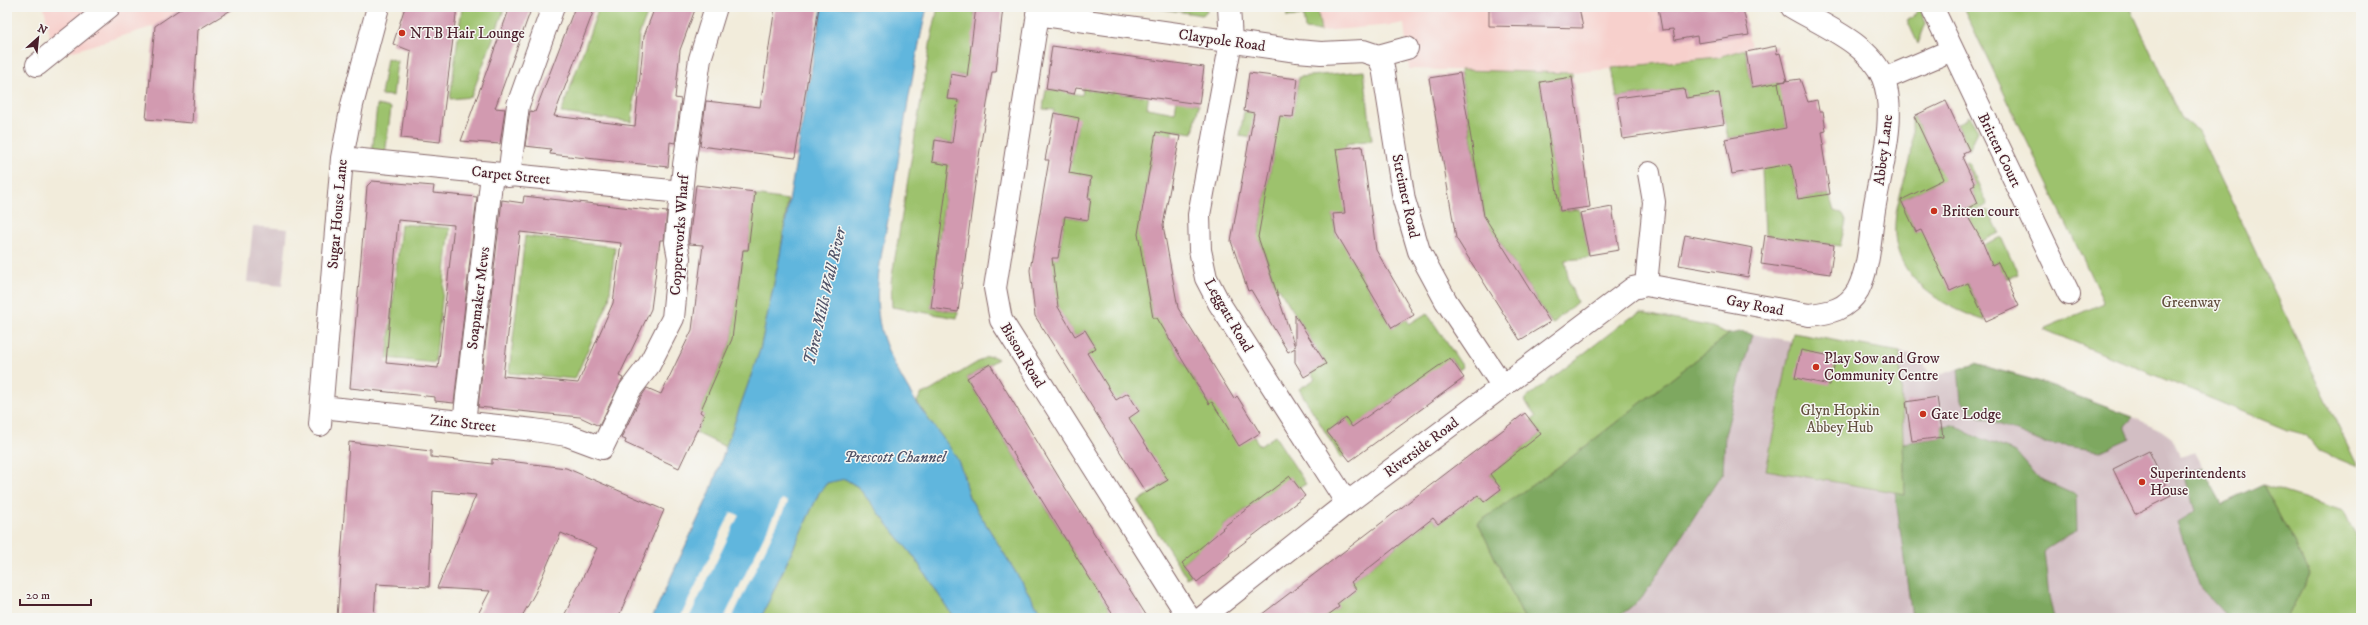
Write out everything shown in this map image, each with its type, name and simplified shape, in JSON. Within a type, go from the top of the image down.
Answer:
[{"type":"street","points":[[37,65],[109,7]]},
{"type":"street","name":"Sugar House Lane","points":[[321,416],[328,306],[342,158],[352,105],[378,7]]},
{"type":"street","name":"Soapmaker Mews","points":[[464,423],[500,175],[518,105],[553,7]]},
{"type":"street","name":"Copperworks Wharf","points":[[602,448],[630,390],[649,365],[673,318],[679,258],[676,242],[681,192],[700,59],[716,7]]},
{"type":"street","name":"Leggatt Road","points":[[1229,7],[1231,42],[1199,215],[1200,250],[1206,278],[1219,303],[1347,504]]},
{"type":"street","name":"Abbey Lane","points":[[1792,7],[1860,48],[1874,61],[1884,78],[1888,110],[1887,141],[1868,255],[1857,291]]},
{"type":"street","name":"Britten Court","points":[[1932,7],[2069,294]]},
{"type":"street","name":"Claypole Road","points":[[1038,10],[1231,42],[1321,53],[1363,51],[1378,56],[1407,48]]},
{"type":"street","name":"Bisson Road","points":[[1038,10],[995,288],[1000,320],[1189,618]]},
{"type":"street","points":[[1884,78],[1952,50]]},
{"type":"street","name":"Streimer Road","points":[[1378,56],[1383,67],[1404,200],[1418,251],[1446,301],[1502,385]]},
{"type":"street","name":"Carpet Street","points":[[342,158],[681,192]]},
{"type":"street","points":[[1646,285],[1654,202],[1649,173]]},
{"type":"street","name":"Riverside Road","points":[[1202,618],[1502,385],[1625,293],[1633,288],[1646,285]]},
{"type":"street","name":"Gay Road","points":[[1646,285],[1809,315],[1832,313],[1848,302],[1857,291]]},
{"type":"street","name":"Zinc Street","points":[[321,416],[464,423],[567,435],[602,448]]},
{"type":"shaded area","points":[[44,7],[183,7],[155,26],[54,57]]},
{"type":"shaded area","points":[[1317,7],[1733,7],[1733,10],[1743,9],[1751,47],[1718,57],[1572,73],[1409,69],[1404,24],[1321,31]]},
{"type":"shaded area","points":[[253,226],[288,229],[282,286],[247,282]]},
{"type":"shaded area","points":[[1740,332],[1792,341],[1766,470],[1904,494],[1900,352],[1915,355],[1921,358],[1931,377],[1976,364],[2034,380],[2133,417],[2161,430],[2172,438],[2181,457],[2194,452],[2222,504],[2263,485],[2287,618],[1524,618],[1478,523],[1568,460],[1729,334]]},
{"type":"green space","points":[[462,7],[505,7],[471,97],[450,99]]},
{"type":"green space","points":[[599,7],[650,7],[639,35],[632,122],[561,113]]},
{"type":"green space","points":[[938,7],[975,7],[974,16],[989,20],[983,78],[951,74],[947,99],[958,100],[952,143],[935,140],[931,162],[961,167],[949,170],[936,258],[953,260],[938,265],[931,308],[958,312],[957,318],[892,307],[891,282],[931,39]]},
{"type":"green space","points":[[1148,7],[1206,7],[1207,12],[1202,15]]},
{"type":"green space","points":[[1286,7],[1317,7],[1321,31],[1305,29],[1303,15],[1287,17]]},
{"type":"green space","points":[[1919,7],[1926,23],[1918,44],[1907,20],[1913,18]]},
{"type":"green space","name":"Greenway","points":[[1963,7],[2130,7],[2180,116],[2198,131],[2358,467],[2319,451],[2306,435],[2287,430],[2043,329],[2104,303]]},
{"type":"green space","points":[[1745,49],[1752,87],[1779,82],[1798,199],[1829,194],[1834,211],[1842,213],[1846,221],[1840,246],[1765,235],[1762,169],[1755,134],[1728,138],[1719,93],[1686,98],[1684,89],[1668,91],[1652,104],[1650,93],[1617,98],[1612,68],[1718,57]]},
{"type":"green space","points":[[387,58],[397,61],[393,96],[381,95]]},
{"type":"green space","points":[[1460,70],[1572,73],[1572,77],[1540,83],[1560,211],[1579,209],[1590,258],[1565,260],[1569,283],[1577,302],[1552,324],[1491,227],[1476,236],[1486,226]]},
{"type":"green space","points":[[1364,71],[1372,140],[1346,144],[1345,213],[1333,215],[1336,236],[1365,233],[1366,244],[1348,254],[1392,328],[1407,319],[1409,324],[1427,313],[1463,367],[1459,370],[1450,358],[1414,401],[1405,389],[1352,428],[1345,418],[1328,432],[1345,455],[1341,458],[1299,389],[1315,379],[1311,373],[1326,364],[1279,288],[1257,300],[1274,282],[1260,241],[1239,248],[1259,234],[1274,148],[1259,139],[1240,136],[1244,111],[1292,117],[1299,77]]},
{"type":"green space","points":[[1085,79],[1089,80],[1088,90],[1112,94],[1113,83],[1122,84],[1121,94],[1142,96],[1144,87],[1150,87],[1147,108],[1175,113],[1178,91],[1188,102],[1199,104],[1193,133],[1172,130],[1172,135],[1155,132],[1139,235],[1153,318],[1173,316],[1165,332],[1209,404],[1226,393],[1260,446],[1275,436],[1306,484],[1299,488],[1290,477],[1222,527],[1233,543],[1198,550],[1182,563],[1191,575],[1187,578],[1138,502],[1168,480],[1127,418],[1139,411],[1128,393],[1116,400],[1074,361],[1096,348],[1085,330],[1075,336],[1064,317],[1051,325],[1058,310],[1053,267],[1038,256],[1058,258],[1065,216],[1087,220],[1091,199],[1088,198],[1091,177],[1052,170],[1071,164],[1078,122],[1053,118],[1054,110],[1043,109],[1046,89],[1082,95]]},
{"type":"green space","points":[[377,105],[391,108],[385,156],[372,154]]},
{"type":"green space","points":[[1914,116],[1939,169],[1942,167],[1947,178],[1901,200],[1916,232],[1938,222],[1986,321],[1969,315],[1936,298],[1922,287],[1910,274],[1901,259],[1896,242],[1895,223],[1899,199],[1911,156],[1912,118]]},
{"type":"green space","points":[[1969,116],[1978,131],[1969,150],[1957,124],[1967,119]]},
{"type":"green space","points":[[1968,162],[1988,205],[1946,224],[1944,219],[1978,203],[1971,187],[1975,185],[1965,163]]},
{"type":"green space","points":[[754,195],[788,200],[780,255],[760,350],[726,447],[696,433],[704,415],[700,412],[732,339],[743,250],[748,250]]},
{"type":"green space","points":[[1988,210],[1999,233],[1982,241],[1962,222]]},
{"type":"green space","points":[[401,224],[450,228],[435,363],[387,358]]},
{"type":"green space","points":[[525,236],[615,247],[609,301],[575,379],[509,373]]},
{"type":"green space","points":[[2001,237],[2018,274],[2006,279],[1998,262],[1984,269],[1983,245]]},
{"type":"green space","points":[[1641,313],[1712,327],[1729,334],[1568,460],[1478,523],[1524,618],[1303,618],[1332,612],[1339,607],[1331,596],[1347,596],[1356,589],[1351,582],[1433,518],[1438,524],[1455,512],[1465,478],[1484,502],[1501,489],[1490,474],[1541,434],[1531,421],[1536,417],[1524,400],[1628,319]]},
{"type":"green space","points":[[1740,332],[1752,334],[1725,435],[1723,472],[1642,598],[1617,618],[1524,618],[1478,523],[1568,460],[1729,334]]},
{"type":"green space","name":"Glyn Hopkin Abbey Hub","points":[[1793,333],[1900,352],[1905,494],[1766,470]]},
{"type":"green space","points":[[992,356],[998,359],[967,378],[990,415],[1011,412],[994,423],[1038,494],[1054,484],[1043,503],[1115,618],[1044,618],[969,497],[965,484],[964,473],[917,402],[921,394],[930,391],[986,357]]},
{"type":"green space","points":[[1976,364],[2034,380],[2133,417],[2125,426],[2130,438],[2101,451],[2044,443],[1973,414],[1961,400],[1958,369]]},
{"type":"green space","points":[[1953,425],[1974,436],[2016,452],[2037,477],[2076,495],[2077,530],[2044,551],[2049,596],[2054,618],[1912,618],[1895,492],[1905,494],[1903,443],[1942,437],[1941,426]]},
{"type":"green space","points":[[2202,467],[2222,504],[2263,485],[2310,573],[2287,618],[2228,618],[2198,585],[2177,522],[2195,511],[2184,474]]},
{"type":"green space","points":[[837,479],[845,479],[858,487],[914,557],[954,618],[761,618],[819,493],[827,483]]},
{"type":"green space","points":[[2263,485],[2344,511],[2361,548],[2361,618],[2287,618],[2310,573]]},
{"type":"water","points":[[822,7],[927,7],[912,80],[882,251],[877,299],[878,315],[888,351],[906,386],[959,462],[969,497],[1044,618],[954,618],[914,557],[858,487],[845,479],[827,483],[819,493],[761,618],[652,618],[709,495],[760,350],[780,255]]},
{"type":"pier","points":[[782,499],[788,502],[732,618],[724,618]]},
{"type":"pier","points":[[731,512],[739,515],[689,618],[680,618]]},
{"type":"building","points":[[183,7],[236,7],[198,30],[192,123],[146,119],[155,26]]},
{"type":"building","points":[[405,7],[457,7],[440,142],[401,138],[411,51],[393,44]]},
{"type":"building","points":[[510,7],[532,7],[495,108],[505,109],[500,144],[461,141]]},
{"type":"building","points":[[575,7],[595,7],[554,116],[635,126],[644,36],[655,7],[696,7],[680,50],[675,98],[681,99],[675,143],[670,142],[668,167],[550,154],[551,149],[525,146],[530,111],[535,112]]},
{"type":"building","points":[[775,7],[819,7],[795,158],[700,146],[706,101],[760,107]]},
{"type":"building","points":[[976,7],[1003,7],[996,72],[992,72],[977,169],[958,312],[931,308],[949,165],[932,162],[935,140],[952,143],[958,100],[947,99],[951,74],[967,77]]},
{"type":"building","points":[[1489,7],[1579,7],[1583,28],[1489,26]]},
{"type":"building","points":[[1658,7],[1733,7],[1733,10],[1743,9],[1749,35],[1698,43],[1697,36],[1675,40],[1673,29],[1662,30]]},
{"type":"building","points":[[1052,46],[1204,67],[1199,104],[1076,87],[1074,94],[1046,89]]},
{"type":"building","points":[[1776,46],[1777,54],[1780,53],[1787,81],[1752,87],[1746,52]]},
{"type":"building","points":[[1249,73],[1298,79],[1293,117],[1280,116],[1258,237],[1295,347],[1295,315],[1326,364],[1304,377],[1295,362],[1295,348],[1288,352],[1251,290],[1248,291],[1231,241],[1254,113],[1244,111]]},
{"type":"building","points":[[1460,73],[1484,216],[1550,322],[1520,340],[1456,238],[1429,78]]},
{"type":"building","points":[[1572,77],[1590,207],[1560,211],[1540,82]]},
{"type":"building","points":[[1800,79],[1808,102],[1817,100],[1819,111],[1823,111],[1826,131],[1822,132],[1824,145],[1822,145],[1830,194],[1798,199],[1791,164],[1732,174],[1725,139],[1786,128],[1778,82]]},
{"type":"building","points":[[1684,89],[1686,98],[1719,93],[1724,124],[1623,139],[1617,98]]},
{"type":"building","name":"Britten court","points":[[1946,101],[1969,150],[1963,153],[1964,156],[1962,157],[1975,185],[1971,187],[1978,203],[1964,210],[1982,241],[1992,265],[1998,262],[2019,306],[1986,321],[1968,283],[1950,291],[1921,230],[1916,232],[1901,200],[1944,179],[1914,116]]},
{"type":"building","points":[[1054,113],[1079,118],[1069,173],[1091,177],[1088,198],[1091,198],[1088,220],[1065,216],[1058,258],[1052,258],[1058,307],[1075,336],[1085,330],[1096,348],[1087,353],[1116,400],[1128,393],[1139,411],[1129,418],[1168,480],[1146,493],[1035,316],[1030,270],[1049,160],[1045,160]]},
{"type":"building","points":[[1156,132],[1180,136],[1163,225],[1178,308],[1234,399],[1237,396],[1260,433],[1239,446],[1212,402],[1209,404],[1157,318],[1153,318],[1138,234]]},
{"type":"building","points":[[1362,146],[1376,250],[1414,315],[1392,328],[1336,233],[1333,214],[1345,213],[1336,149]]},
{"type":"building","points":[[372,181],[434,186],[433,193],[477,197],[454,403],[435,401],[435,397],[350,388],[367,186]],"holes":[[[398,220],[454,225],[438,368],[386,363]]]},
{"type":"building","points":[[696,185],[755,192],[748,250],[743,250],[732,339],[700,412],[704,415],[679,468],[625,443],[626,440],[621,438],[647,388],[661,394],[692,330],[703,245],[689,244]]},
{"type":"building","points":[[524,196],[667,212],[664,240],[660,240],[651,309],[619,376],[623,378],[599,426],[580,417],[478,407],[502,200],[523,203]],"holes":[[[520,232],[621,243],[613,303],[578,383],[503,376]]]},
{"type":"building","points":[[1612,207],[1619,250],[1589,255],[1580,213]]},
{"type":"building","points":[[1685,235],[1753,248],[1748,277],[1679,265]]},
{"type":"building","points":[[1765,235],[1834,245],[1830,274],[1761,264]]},
{"type":"building","name":"Play Sow and Grow Community Centre","points":[[1801,350],[1836,357],[1830,385],[1795,378]]},
{"type":"building","points":[[1450,358],[1464,378],[1350,461],[1327,432],[1346,418],[1352,427]]},
{"type":"building","points":[[990,364],[1066,489],[1148,618],[1115,618],[1077,558],[967,378]]},
{"type":"building","name":"Gate Lodge","points":[[1937,397],[1943,437],[1912,441],[1906,402]]},
{"type":"building","points":[[1525,413],[1541,434],[1490,474],[1501,489],[1484,502],[1478,495],[1438,524],[1433,518],[1351,582],[1356,589],[1337,604],[1339,607],[1324,618],[1257,618]]},
{"type":"building","points":[[349,442],[431,451],[431,457],[492,464],[492,459],[566,468],[664,510],[618,618],[563,618],[597,548],[561,533],[535,593],[521,618],[476,618],[490,591],[437,588],[476,495],[433,491],[429,587],[376,584],[374,618],[337,618]]},
{"type":"building","name":"Superintendents House","points":[[2149,451],[2171,496],[2135,514],[2113,469]]},
{"type":"building","points":[[1290,476],[1305,496],[1229,554],[1230,555],[1197,582],[1182,563],[1223,529],[1222,528]]},
{"type":"place","name":"NTB Hair Lounge","points":[[402,33]]},
{"type":"place","name":"Britten court","points":[[1934,211]]},
{"type":"place","name":"Play Sow and Grow Community Centre","points":[[1816,367]]},
{"type":"place","name":"Gate Lodge","points":[[1923,414]]},
{"type":"place","name":"Superintendents House","points":[[2142,482]]},
{"type":"water label","name":"Three Mills Wall River","points":[[824,296]]},
{"type":"water label","name":"Prescott Channel","points":[[895,456]]}]
